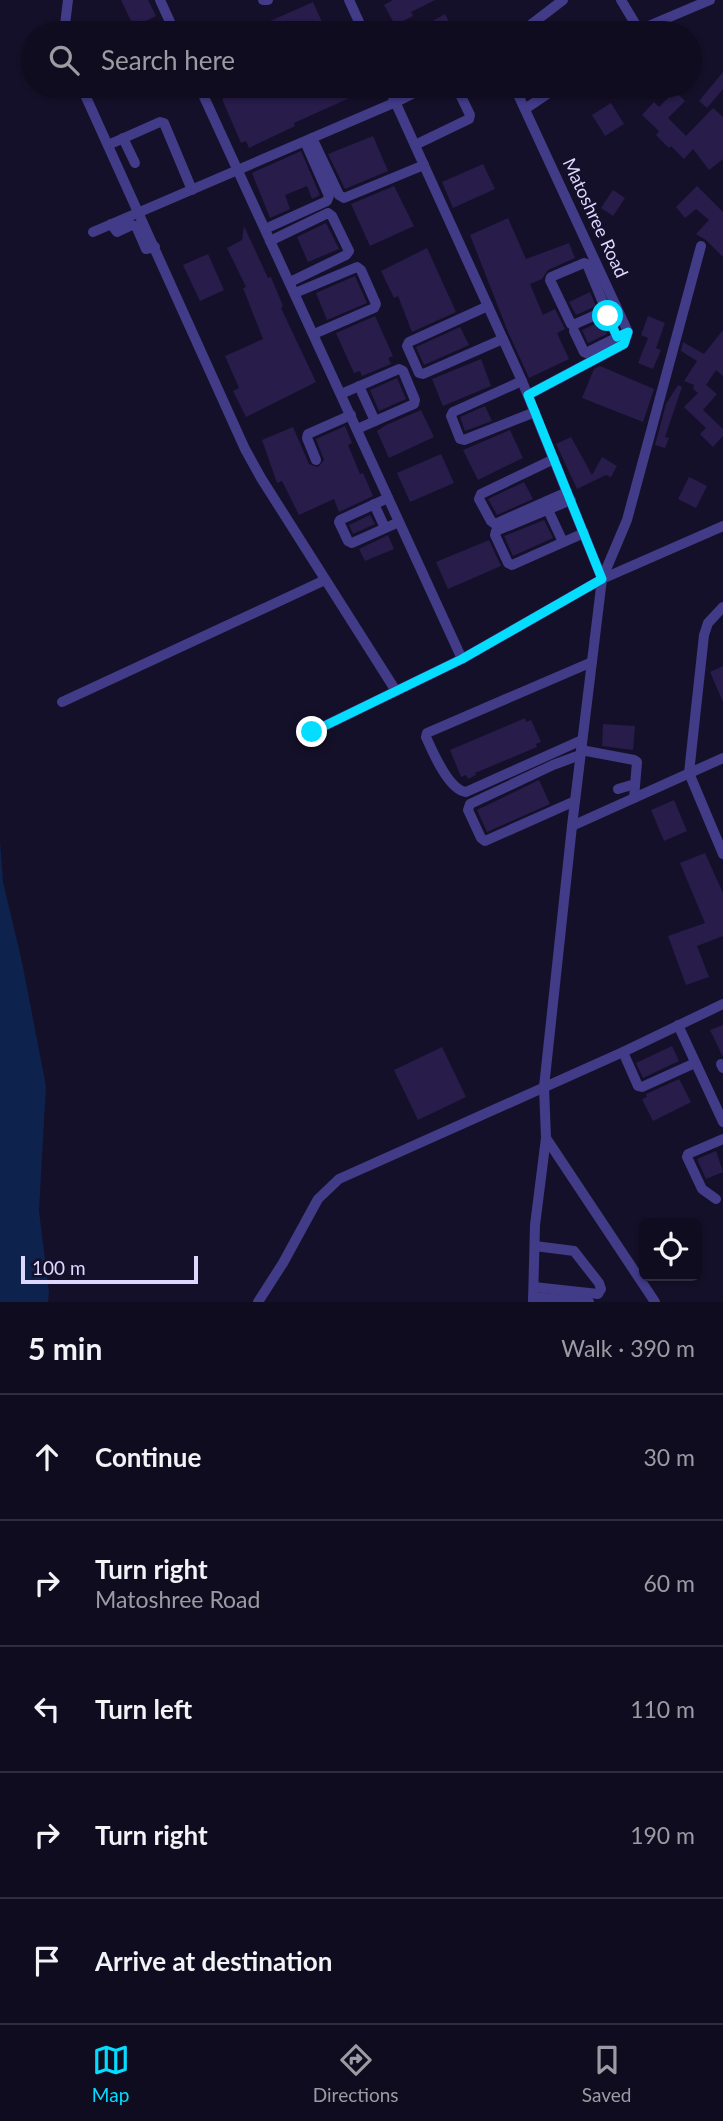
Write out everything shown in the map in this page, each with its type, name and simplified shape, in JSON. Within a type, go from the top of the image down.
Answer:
[{"type":"street","points":[[65,21],[68,0]]},
{"type":"street","points":[[160,0],[170,21]]},
{"type":"street","points":[[262,0],[268,0]]},
{"type":"street","points":[[349,0],[359,21]]},
{"type":"street","points":[[536,21],[563,0]]},
{"type":"street","points":[[621,0],[632,21]]},
{"type":"street","points":[[662,21],[710,0]]},
{"type":"street","points":[[87,98],[245,449],[396,691]]},
{"type":"street","points":[[205,98],[462,659]]},
{"type":"street","points":[[394,98],[522,381],[602,579]]},
{"type":"street","points":[[93,232],[405,98]]},
{"type":"street","points":[[415,145],[469,119],[470,115],[462,98]]},
{"type":"street","name":"Matoshree Road","points":[[520,98],[610,311],[623,335]]},
{"type":"street","points":[[525,109],[541,98]]},
{"type":"street","points":[[108,145],[159,122],[164,123],[192,190]]},
{"type":"street","points":[[123,138],[135,163]]},
{"type":"street","points":[[309,140],[323,152],[339,195],[344,198],[424,165]]},
{"type":"street","points":[[265,229],[327,201],[329,195],[309,140]]},
{"type":"street","points":[[270,241],[328,213],[332,216],[348,251],[346,255],[290,282]]},
{"type":"street","points":[[111,224],[117,232],[132,225],[147,236]]},
{"type":"street","points":[[533,1295],[546,1138],[544,1087],[602,579],[627,520],[701,246]]},
{"type":"street","points":[[587,264],[610,311],[571,324],[551,277],[587,264]]},
{"type":"street","points":[[295,293],[357,267],[361,270],[376,304],[374,308],[314,334]]},
{"type":"street","points":[[488,306],[409,342],[407,346],[419,373],[423,374],[503,339]]},
{"type":"street","points":[[528,395],[624,344],[623,335],[586,353],[574,331]]},
{"type":"street","points":[[341,394],[399,369],[402,371],[415,400],[414,404],[357,429]]},
{"type":"street","points":[[522,381],[453,412],[451,416],[460,439],[464,440],[535,412]]},
{"type":"street","points":[[359,386],[375,421]]},
{"type":"street","points":[[316,460],[307,438],[308,434],[351,415]]},
{"type":"street","points":[[554,459],[481,494],[479,499],[495,524],[569,496]]},
{"type":"street","points":[[569,496],[548,510],[496,531],[495,535],[508,563],[512,565],[583,533]]},
{"type":"street","points":[[388,498],[339,522],[348,541],[352,542],[399,522]]},
{"type":"street","points":[[374,504],[385,528]]},
{"type":"street","points":[[548,510],[564,542]]},
{"type":"street","points":[[312,732],[462,659],[602,579],[723,526]]},
{"type":"street","points":[[62,702],[326,580]]},
{"type":"street","points":[[723,607],[708,623],[704,635],[689,774],[723,854]]},
{"type":"street","points":[[592,662],[438,734],[427,733],[426,737],[452,785],[461,791],[466,792],[581,749],[637,762],[634,798]]},
{"type":"street","points":[[575,801],[485,841],[468,810],[470,804],[581,749]]},
{"type":"street","points":[[572,826],[723,758]]},
{"type":"street","points":[[618,789],[635,784]]},
{"type":"street","points":[[258,1302],[318,1199],[339,1179],[623,1052],[723,1004]]},
{"type":"street","points":[[678,1025],[695,1063],[716,1099],[723,1122]]},
{"type":"street","points":[[623,1052],[638,1086],[642,1087],[695,1063]]},
{"type":"street","points":[[716,1099],[723,1092]]},
{"type":"street","points":[[546,1138],[655,1302]]},
{"type":"street","points":[[716,1199],[702,1189],[687,1157],[688,1154],[721,1142]]},
{"type":"street","points":[[533,1295],[598,1294],[601,1289],[573,1251],[535,1246]]},
{"type":"street","points":[[533,1295],[589,1302]]},
{"type":"water","points":[[0,841],[3,882],[46,1086],[39,1211],[48,1302],[0,1302]]},
{"type":"building","points":[[121,0],[148,0],[156,16],[146,21],[131,21]]},
{"type":"building","points":[[393,0],[435,0],[411,12],[413,16],[403,21],[393,21],[384,5]]},
{"type":"building","points":[[313,2],[322,21],[270,21]]},
{"type":"building","points":[[445,14],[449,21],[433,21]]},
{"type":"building","points":[[723,72],[723,89],[707,108],[699,101]]},
{"type":"building","points":[[349,98],[294,123],[295,126],[249,148],[246,141],[241,143],[222,99]]},
{"type":"building","points":[[668,98],[682,98],[685,101],[668,118],[686,136],[713,108],[723,117],[723,159],[709,170],[693,149],[684,159],[671,146],[669,148],[656,135],[659,131],[642,115],[654,102],[659,107]]},
{"type":"building","points":[[611,103],[624,124],[605,136],[592,115]]},
{"type":"building","points":[[373,136],[388,171],[345,189],[328,154]]},
{"type":"building","points":[[301,151],[320,195],[312,199],[307,186],[285,195],[290,209],[270,218],[252,173]]},
{"type":"building","points":[[483,164],[495,189],[453,208],[442,182]]},
{"type":"building","points":[[394,186],[414,226],[370,246],[351,204]]},
{"type":"building","points":[[697,186],[723,212],[723,257],[696,234],[709,220],[696,209],[685,218],[676,207]]},
{"type":"building","points":[[613,190],[625,198],[613,216],[601,208]]},
{"type":"building","points":[[508,218],[526,259],[569,243],[575,258],[548,270],[542,279],[530,284],[543,315],[555,309],[565,329],[557,333],[569,359],[529,378],[470,235]]},
{"type":"building","points":[[326,223],[339,249],[308,262],[297,237]]},
{"type":"building","points":[[244,226],[268,278],[271,277],[283,306],[281,308],[316,382],[246,417],[233,391],[239,388],[225,356],[263,339],[243,288],[246,287],[227,248],[242,240]]},
{"type":"building","points":[[427,248],[456,312],[412,332],[398,296],[394,298],[381,271]]},
{"type":"building","points":[[208,254],[224,290],[200,301],[183,265]]},
{"type":"building","points":[[355,276],[367,303],[327,320],[316,293]]},
{"type":"building","points":[[590,292],[596,306],[576,315],[569,302]]},
{"type":"building","points":[[375,316],[393,356],[388,358],[391,364],[362,376],[360,371],[354,373],[336,333]]},
{"type":"building","points":[[648,316],[665,323],[656,348],[661,350],[653,369],[638,363],[648,338],[641,335]]},
{"type":"building","points":[[602,321],[607,334],[588,343],[582,330]]},
{"type":"building","points":[[460,327],[469,345],[424,365],[416,347]]},
{"type":"building","points":[[723,330],[723,376],[716,370],[706,385],[717,394],[703,410],[723,429],[723,436],[713,447],[700,434],[706,428],[684,407],[698,393],[693,389],[694,385],[684,381],[697,361],[681,351],[683,342],[704,354]]},
{"type":"building","points":[[481,359],[491,386],[443,406],[432,379]]},
{"type":"building","points":[[600,366],[654,389],[643,422],[582,398],[594,369]]},
{"type":"building","points":[[397,378],[406,399],[379,411],[370,390]]},
{"type":"building","points":[[678,385],[682,387],[665,437],[669,438],[665,448],[655,445],[666,404]]},
{"type":"building","points":[[485,406],[492,421],[465,431],[460,417]]},
{"type":"building","points":[[421,410],[434,437],[389,458],[377,431]]},
{"type":"building","points":[[345,426],[352,443],[348,445],[373,496],[339,512],[334,499],[299,515],[282,481],[277,483],[262,440],[293,427],[309,464],[318,467],[324,460],[316,439]]},
{"type":"building","points":[[510,430],[523,458],[478,480],[463,450]]},
{"type":"building","points":[[571,437],[592,475],[602,457],[617,466],[611,477],[606,475],[577,489],[556,444]]},
{"type":"building","points":[[441,454],[454,483],[410,502],[397,473]]},
{"type":"building","points":[[689,477],[707,486],[696,508],[678,499]]},
{"type":"building","points":[[524,482],[533,499],[497,515],[488,499]]},
{"type":"building","points":[[370,515],[375,524],[353,534],[349,525]]},
{"type":"building","points":[[544,520],[553,538],[513,556],[504,536]]},
{"type":"building","points":[[388,535],[394,549],[365,561],[359,549]]},
{"type":"building","points":[[489,540],[501,566],[448,589],[436,562]]},
{"type":"building","points":[[723,666],[723,702],[710,672]]},
{"type":"building","points":[[525,718],[526,722],[531,720],[541,742],[536,744],[537,747],[475,773],[476,775],[468,779],[466,775],[461,777],[450,750]]},
{"type":"building","points":[[603,724],[635,726],[633,750],[602,746]]},
{"type":"building","points":[[539,780],[550,804],[487,832],[477,810]]},
{"type":"building","points":[[674,800],[687,831],[664,841],[651,810]]},
{"type":"building","points":[[705,853],[723,893],[723,936],[697,946],[709,977],[686,985],[668,936],[705,923],[680,863]]},
{"type":"building","points":[[723,1025],[723,1057],[710,1030]]},
{"type":"building","points":[[672,1046],[679,1061],[643,1078],[636,1063]]},
{"type":"building","points":[[442,1047],[466,1097],[418,1120],[394,1070]]},
{"type":"building","points":[[679,1079],[691,1102],[653,1121],[642,1099],[647,1097],[646,1094]]},
{"type":"building","points":[[716,1151],[723,1172],[706,1179],[697,1159]]},
{"type":"route","points":[[312,732],[462,659],[602,579],[528,395],[624,344],[628,332],[617,337],[608,316]]}]
